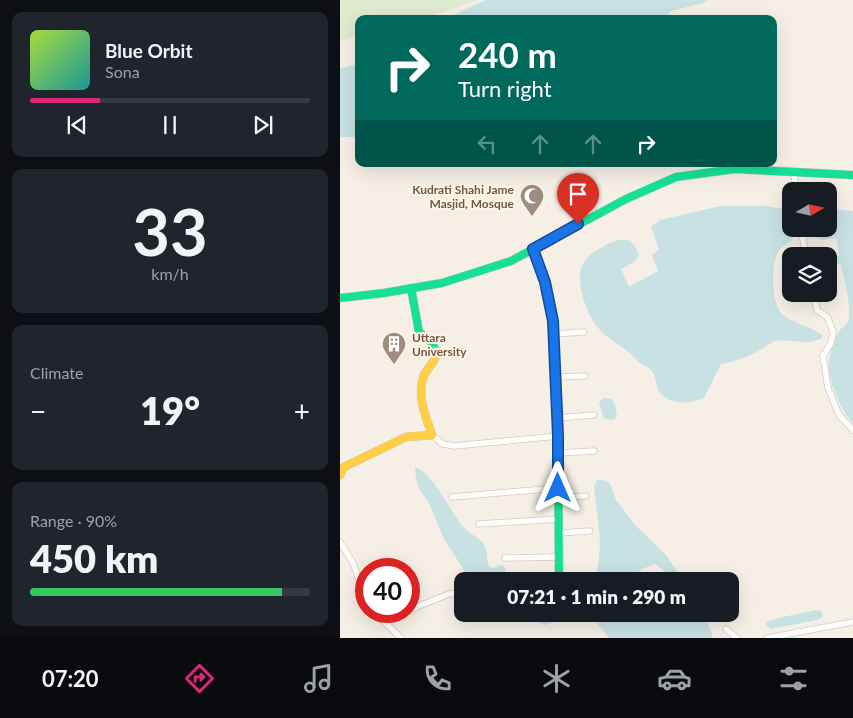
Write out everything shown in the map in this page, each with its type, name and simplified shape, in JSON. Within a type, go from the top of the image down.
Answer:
[{"type":"main road","points":[[340,298],[442,283],[474,274],[510,261],[626,199],[676,177],[735,169],[853,175]]},
{"type":"main road","points":[[533,249],[545,282],[553,321],[558,436],[560,572]]},
{"type":"main road","points":[[340,475],[344,467],[406,437],[432,434],[421,394],[422,376],[434,362],[437,352],[431,342],[419,332],[411,288]]},
{"type":"street","points":[[794,172],[795,182]]},
{"type":"street","points":[[816,302],[817,310],[828,318],[833,332],[831,343],[823,356],[828,388],[839,415],[853,430]]},
{"type":"street","points":[[554,334],[584,332]]},
{"type":"street","points":[[555,377],[585,376]]},
{"type":"street","points":[[557,418],[594,415]]},
{"type":"street","points":[[432,434],[444,444],[454,446],[558,436]]},
{"type":"street","points":[[558,453],[594,451]]},
{"type":"street","points":[[452,497],[558,488]]},
{"type":"street","points":[[558,498],[586,496]]},
{"type":"street","points":[[479,524],[559,519]]},
{"type":"street","points":[[560,533],[590,532]]},
{"type":"street","points":[[340,542],[355,569]]},
{"type":"street","points":[[505,558],[560,557]]},
{"type":"street","points":[[420,606],[454,594]]},
{"type":"street","points":[[767,638],[853,622]]},
{"type":"street","points":[[385,623],[401,638]]},
{"type":"street","points":[[726,629],[737,638]]},
{"type":"green space","points":[[340,0],[478,0],[433,15],[355,15],[355,36],[340,41]]},
{"type":"water","points":[[486,0],[708,0],[671,11],[667,15],[453,15]]},
{"type":"water","points":[[355,65],[355,137],[340,137],[340,68]]},
{"type":"water","points":[[721,206],[767,206],[782,209],[782,238],[793,238],[780,249],[776,257],[773,285],[776,304],[784,316],[817,332],[822,335],[822,338],[811,342],[775,341],[749,356],[721,364],[704,398],[692,402],[680,402],[663,396],[659,391],[651,370],[606,336],[595,324],[582,296],[580,285],[582,266],[586,259],[618,240],[629,241],[633,244],[639,256],[634,262],[621,269],[629,287],[658,271],[652,255],[659,249],[651,227],[660,220]]},
{"type":"water","points":[[838,210],[853,211],[853,423],[843,410],[835,393],[829,366],[834,342],[839,331],[848,320],[849,312],[841,264],[837,264],[837,256],[839,255],[836,238],[838,238]]},
{"type":"water","points":[[816,238],[836,238],[821,240]]},
{"type":"water","points":[[603,398],[611,399],[615,404],[617,417],[613,420],[604,419],[599,403]]},
{"type":"water","points":[[415,467],[422,471],[435,485],[463,527],[484,544],[489,567],[494,568],[500,565],[505,567],[506,572],[465,572],[444,539],[428,501],[419,489]]},
{"type":"water","points":[[597,480],[609,482],[616,500],[634,524],[665,554],[678,572],[664,572],[655,564],[638,572],[596,572],[600,547],[595,484]]},
{"type":"water","points":[[817,610],[821,611],[823,615],[817,620],[771,629],[766,625],[767,622],[778,618]]},
{"type":"water","points":[[537,622],[554,622],[545,625]]},
{"type":"water","points":[[596,622],[708,622],[713,638],[609,638]]},
{"type":"traffic: fast","points":[[340,298],[442,283],[511,261],[626,199],[676,177],[735,169],[853,175]]},
{"type":"traffic: fast","points":[[533,249],[545,282],[553,321],[558,436],[559,572]]},
{"type":"traffic: fast","points":[[411,288],[419,332],[431,342],[436,351]]},
{"type":"traffic: slow","points":[[340,475],[344,467],[406,437],[432,435],[423,407],[421,385],[426,371],[435,359],[436,351]]},
{"type":"place","name":"Kudrati Shahi Jame Masjid, Mosque","points":[[532,217]]},
{"type":"place","name":"Uttara University","points":[[394,365]]},
{"type":"route","points":[[558,488],[558,436],[553,321],[545,282],[533,249],[578,224]]}]
